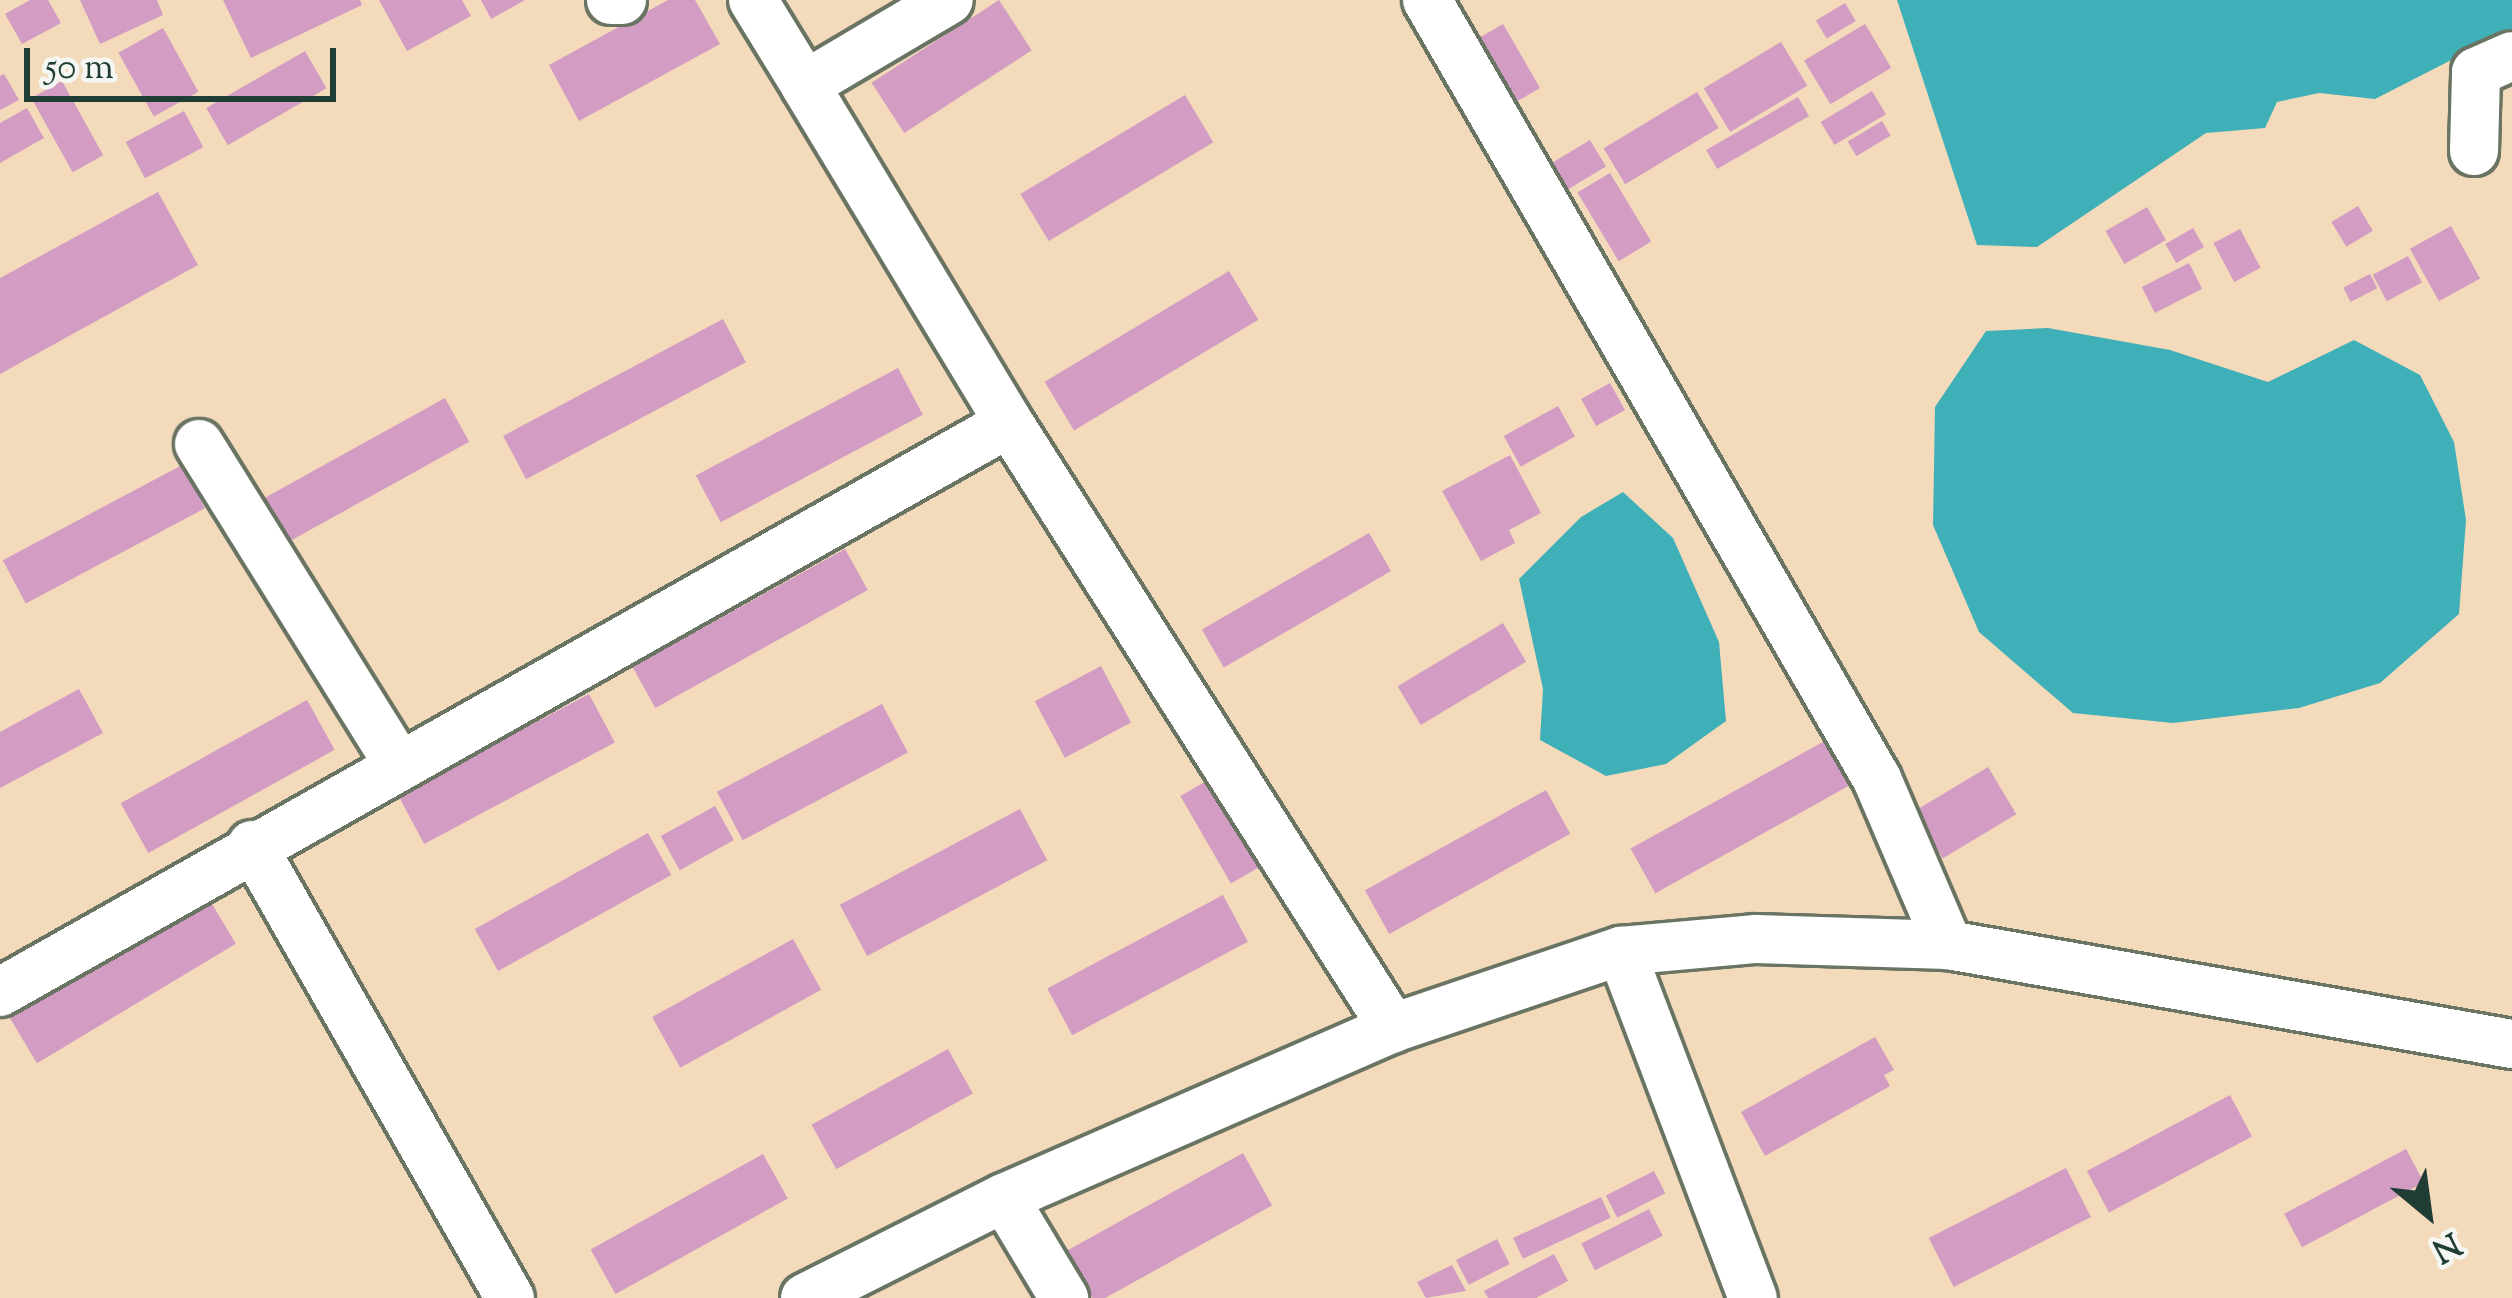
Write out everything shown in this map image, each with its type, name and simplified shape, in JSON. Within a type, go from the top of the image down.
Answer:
[{"type":"street","points":[[611,0],[622,0]]},
{"type":"street","points":[[753,0],[1009,423],[1393,1028]]},
{"type":"street","points":[[806,85],[949,0]]},
{"type":"street","points":[[1427,0],[1877,778],[1948,945]]},
{"type":"street","points":[[2474,151],[2476,73],[2512,56]]},
{"type":"street","points":[[0,992],[252,845],[1009,423]]},
{"type":"street","points":[[199,444],[399,765]]},
{"type":"street","points":[[252,845],[511,1298]]},
{"type":"street","points":[[805,1298],[1004,1198],[1393,1028],[1621,951],[1756,939],[1948,945],[2512,1044]]},
{"type":"street","points":[[1621,951],[1754,1298]]},
{"type":"street","points":[[1004,1198],[1064,1298]]},
{"type":"water","points":[[1897,0],[2512,0],[2512,29],[2375,99],[2319,93],[2277,102],[2265,128],[2206,133],[2037,247],[1977,245]]},
{"type":"water","points":[[2048,328],[2170,350],[2268,382],[2354,340],[2420,375],[2454,442],[2466,520],[2459,614],[2380,683],[2299,708],[2173,723],[2073,713],[1979,632],[1933,525],[1935,407],[1986,331]]},
{"type":"water","points":[[1623,492],[1673,538],[1719,642],[1726,721],[1666,764],[1606,776],[1540,740],[1543,689],[1519,579],[1581,517]]},
{"type":"building","points":[[30,0],[48,0],[61,23],[22,44],[5,14]]},
{"type":"building","points":[[80,0],[157,0],[163,15],[100,44]]},
{"type":"building","points":[[223,0],[360,0],[362,5],[251,58]]},
{"type":"building","points":[[379,0],[462,0],[471,16],[407,51]]},
{"type":"building","points":[[481,0],[525,0],[491,19]]},
{"type":"building","points":[[668,0],[695,0],[720,44],[579,121],[549,65]]},
{"type":"building","points":[[999,0],[1032,50],[904,133],[872,83]]},
{"type":"building","points":[[1845,3],[1856,21],[1827,39],[1816,21]]},
{"type":"building","points":[[1503,24],[1540,88],[1509,106],[1472,42]]},
{"type":"building","points":[[1865,24],[1891,68],[1830,104],[1804,61]]},
{"type":"building","points":[[163,28],[198,92],[154,117],[118,53]]},
{"type":"building","points":[[1781,42],[1807,86],[1730,132],[1704,88]]},
{"type":"building","points":[[305,51],[326,88],[228,145],[206,108]]},
{"type":"building","points":[[4,74],[19,100],[0,110],[0,76]]},
{"type":"building","points":[[62,81],[103,155],[73,172],[31,98]]},
{"type":"building","points":[[1872,91],[1886,114],[1834,145],[1821,122]]},
{"type":"building","points":[[1697,92],[1719,128],[1625,184],[1604,148]]},
{"type":"building","points":[[1185,95],[1213,142],[1049,241],[1020,194]]},
{"type":"building","points":[[1798,97],[1809,116],[1717,169],[1706,150]]},
{"type":"building","points":[[27,108],[44,138],[0,163],[0,123]]},
{"type":"building","points":[[184,111],[203,147],[145,178],[126,142]]},
{"type":"building","points":[[1882,121],[1891,136],[1856,156],[1848,142]]},
{"type":"building","points":[[1590,140],[1606,167],[1550,200],[1534,173]]},
{"type":"building","points":[[1610,173],[1651,242],[1619,261],[1577,193]]},
{"type":"building","points":[[158,192],[198,265],[0,374],[0,278]]},
{"type":"building","points":[[2358,206],[2373,231],[2346,247],[2331,222]]},
{"type":"building","points":[[2147,207],[2166,240],[2124,264],[2105,231]]},
{"type":"building","points":[[2451,226],[2480,278],[2439,301],[2410,249]]},
{"type":"building","points":[[2193,228],[2204,247],[2176,263],[2165,244]]},
{"type":"building","points":[[2240,229],[2261,268],[2234,282],[2214,243]]},
{"type":"building","points":[[2408,256],[2422,282],[2387,301],[2373,275]]},
{"type":"building","points":[[2189,263],[2202,289],[2155,313],[2142,287]]},
{"type":"building","points":[[1229,271],[1258,320],[1074,431],[1045,382]]},
{"type":"building","points":[[2370,274],[2377,288],[2351,302],[2343,288]]},
{"type":"building","points":[[723,319],[746,362],[526,479],[503,436]]},
{"type":"building","points":[[898,368],[923,415],[721,522],[696,476]]},
{"type":"building","points":[[1610,383],[1625,410],[1596,426],[1581,399]]},
{"type":"building","points":[[445,398],[469,442],[287,543],[263,499]]},
{"type":"building","points":[[1558,406],[1575,437],[1521,467],[1504,436]]},
{"type":"building","points":[[1510,455],[1541,513],[1509,530],[1515,543],[1481,561],[1442,491]]},
{"type":"building","points":[[182,465],[205,508],[26,604],[3,560]]},
{"type":"building","points":[[1369,533],[1391,571],[1224,668],[1202,630]]},
{"type":"building","points":[[845,549],[868,590],[655,708],[632,667]]},
{"type":"building","points":[[1503,623],[1526,662],[1421,725],[1398,686]]},
{"type":"building","points":[[1101,666],[1131,723],[1065,758],[1035,701]]},
{"type":"building","points":[[79,689],[103,733],[0,788],[0,732]]},
{"type":"building","points":[[589,694],[615,743],[424,844],[398,795]]},
{"type":"building","points":[[307,700],[335,750],[148,853],[121,803]]},
{"type":"building","points":[[882,704],[908,753],[743,840],[717,792]]},
{"type":"building","points":[[1830,738],[1855,783],[1655,893],[1631,849]]},
{"type":"building","points":[[1988,767],[2016,814],[1943,858],[1914,811]]},
{"type":"building","points":[[1215,776],[1266,863],[1231,883],[1180,796]]},
{"type":"building","points":[[1546,790],[1570,834],[1389,934],[1365,890]]},
{"type":"building","points":[[715,806],[734,840],[680,870],[661,836]]},
{"type":"building","points":[[1020,809],[1047,860],[867,956],[840,905]]},
{"type":"building","points":[[648,833],[671,875],[498,971],[475,929]]},
{"type":"building","points":[[206,894],[236,944],[37,1063],[7,1013]]},
{"type":"building","points":[[1223,895],[1248,942],[1072,1035],[1047,988]]},
{"type":"building","points":[[793,939],[821,990],[680,1068],[652,1017]]},
{"type":"building","points":[[1875,1037],[1894,1070],[1884,1075],[1890,1086],[1765,1156],[1741,1112]]},
{"type":"building","points":[[948,1049],[973,1094],[836,1169],[812,1125]]},
{"type":"building","points":[[2230,1095],[2252,1136],[2109,1213],[2087,1171]]},
{"type":"building","points":[[2406,1149],[2424,1183],[2302,1247],[2284,1214]]},
{"type":"building","points":[[1243,1153],[1272,1205],[1105,1298],[1092,1298],[1066,1251]]},
{"type":"building","points":[[763,1154],[788,1199],[615,1294],[591,1250]]},
{"type":"building","points":[[2066,1168],[2091,1217],[1954,1287],[1929,1238]]},
{"type":"building","points":[[1654,1171],[1665,1193],[1617,1218],[1606,1196]]},
{"type":"building","points":[[1601,1197],[1611,1218],[1523,1259],[1513,1238]]},
{"type":"building","points":[[1649,1209],[1663,1236],[1595,1270],[1581,1244]]},
{"type":"building","points":[[1497,1239],[1510,1264],[1469,1285],[1456,1260]]},
{"type":"building","points":[[1554,1254],[1568,1281],[1536,1298],[1488,1298],[1484,1291]]},
{"type":"building","points":[[1452,1265],[1466,1291],[1426,1298],[1417,1282]]}]
